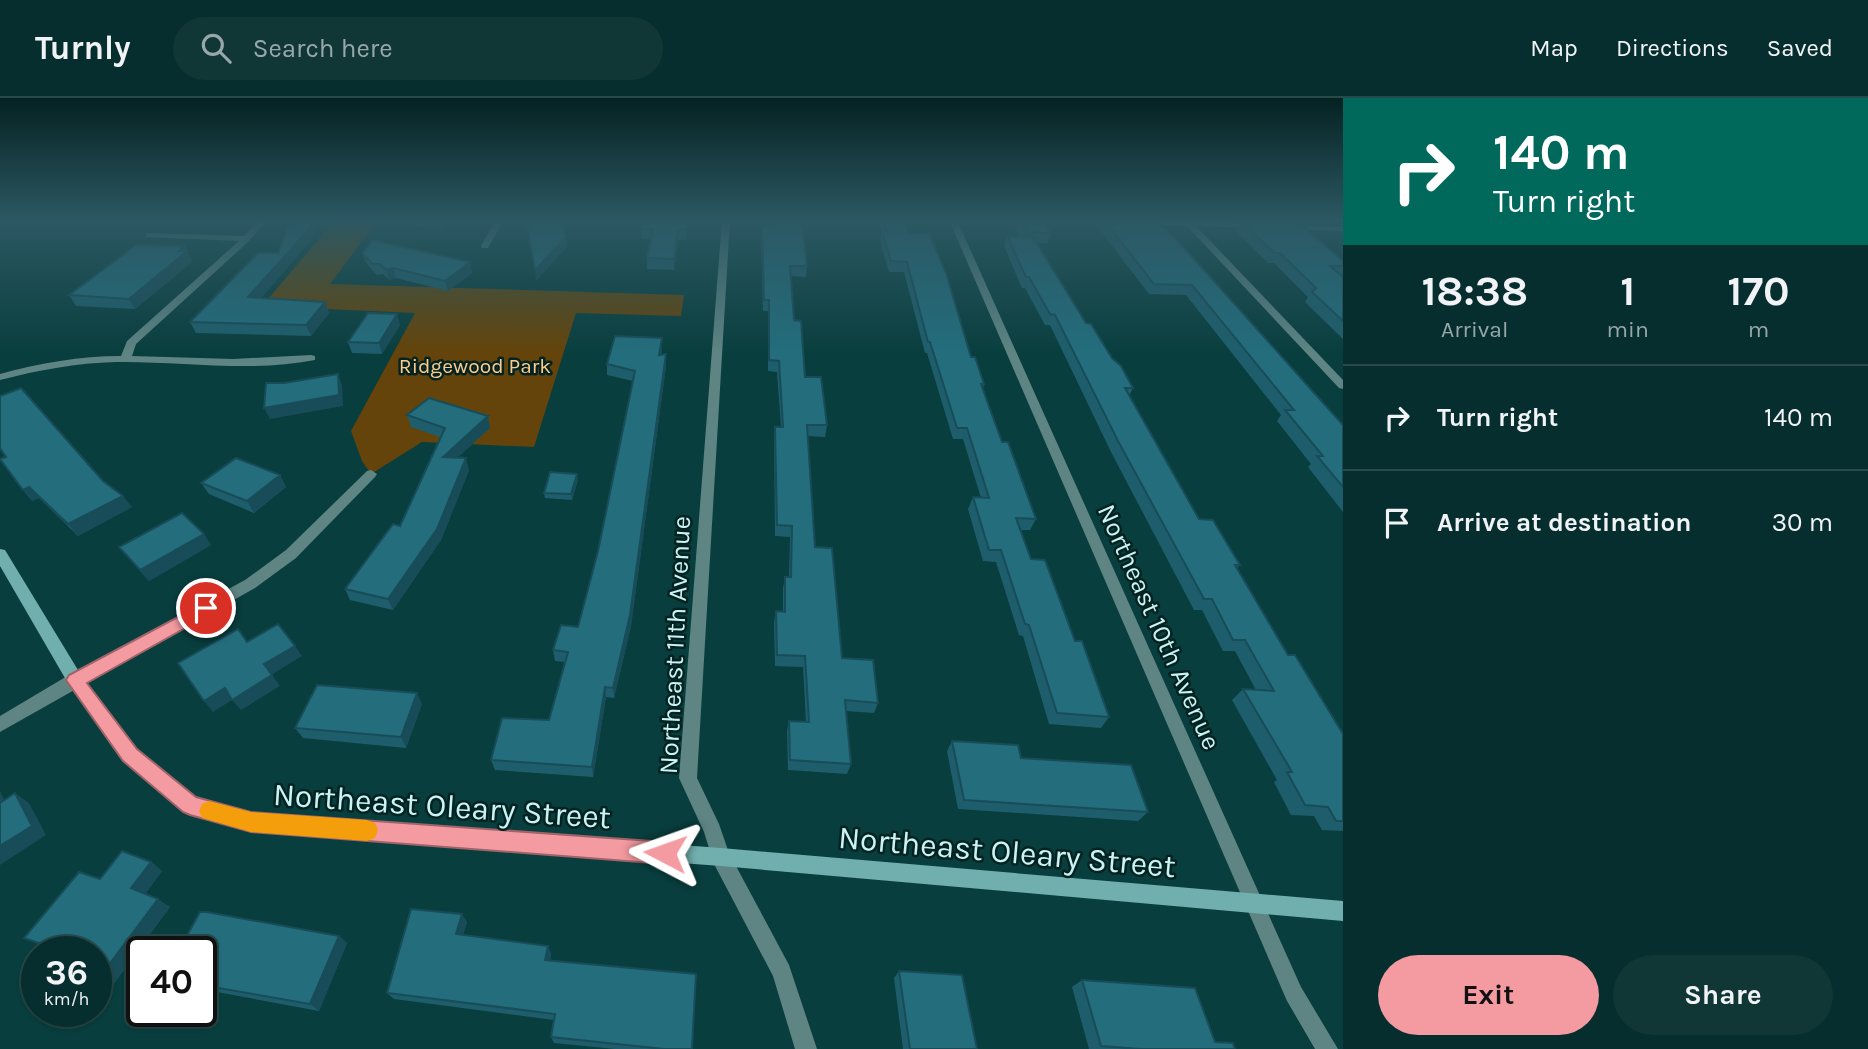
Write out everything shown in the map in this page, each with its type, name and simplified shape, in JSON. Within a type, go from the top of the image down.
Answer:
[{"type":"street","points":[[126,358],[131,343],[218,264]]},
{"type":"street","name":"Northeast 11th Avenue","points":[[723,264],[688,778],[713,830],[721,857],[782,972],[806,1049]]},
{"type":"street","name":"Northeast 10th Avenue","points":[[973,264],[1294,994],[1327,1049]]},
{"type":"street","points":[[1228,264],[1343,386]]},
{"type":"street","points":[[0,377],[48,365],[126,358],[275,363],[311,358]]},
{"type":"street","points":[[0,725],[75,680],[250,584],[291,554],[371,474]]},
{"type":"street","name":"Northeast Oleary Street","points":[[0,554],[75,680],[130,755],[190,806],[251,822],[721,857],[1343,911]]},
{"type":"green space","name":"Ridgewood Park","points":[[297,264],[345,264],[330,284],[684,295],[681,316],[576,313],[534,447],[422,442],[371,474],[362,461],[351,431],[415,313],[262,306]]},
{"type":"building","points":[[110,264],[171,264],[129,299],[69,295]]},
{"type":"building","points":[[247,264],[277,264],[248,297],[325,302],[306,325],[190,322]]},
{"type":"building","points":[[380,264],[467,264],[445,281],[393,268],[386,270]]},
{"type":"building","points":[[763,264],[807,264],[790,266],[794,320],[801,321],[805,377],[821,377],[827,425],[807,425],[815,547],[832,548],[842,658],[873,660],[878,703],[845,700],[851,764],[790,760],[789,721],[809,722],[805,656],[777,655],[776,611],[785,612],[785,577],[791,577],[792,526],[777,525],[775,427],[783,427],[779,361],[769,360],[769,300],[764,300]]},
{"type":"building","points":[[908,264],[942,264],[971,357],[975,357],[984,384],[981,384],[1002,442],[1008,442],[1036,519],[1016,518],[1031,559],[1045,560],[1075,641],[1082,641],[1109,717],[1057,713],[1029,625],[1025,624],[1001,550],[989,550],[973,497],[989,498],[967,428],[957,428],[928,342]]},
{"type":"building","points":[[1020,264],[1050,264],[1086,323],[1091,324],[1112,358],[1121,366],[1133,388],[1125,388],[1199,519],[1213,520],[1240,565],[1235,565],[1288,655],[1295,655],[1343,734],[1343,821],[1336,821],[1328,807],[1305,805],[1287,772],[1292,772],[1243,689],[1274,691],[1245,640],[1233,640],[1212,599],[1204,599],[1118,441],[1055,315],[1050,314],[1029,277],[1026,277]]},
{"type":"building","points":[[1139,264],[1199,264],[1343,425],[1343,487],[1317,456],[1323,456],[1285,410],[1294,410],[1192,285],[1154,284]]},
{"type":"building","points":[[1292,264],[1343,264],[1330,266],[1343,277],[1343,321],[1312,292],[1316,288]]},
{"type":"building","points":[[368,313],[397,314],[379,343],[348,342]]},
{"type":"building","points":[[615,336],[662,338],[659,355],[666,354],[630,615],[613,688],[605,687],[592,767],[491,760],[502,718],[549,720],[568,652],[553,650],[561,625],[578,627],[598,551],[635,371],[607,364]]},
{"type":"building","points":[[338,374],[339,395],[264,408],[266,383],[284,383]]},
{"type":"building","points":[[21,388],[103,481],[123,496],[68,524],[29,487],[23,490],[0,459],[6,457],[0,448],[0,396]]},
{"type":"building","points":[[429,398],[488,416],[443,457],[466,458],[437,529],[388,599],[345,589],[393,524],[400,526],[445,428],[407,415]]},
{"type":"building","points":[[236,458],[280,475],[247,501],[201,483]]},
{"type":"building","points":[[550,472],[577,474],[571,494],[544,493]]},
{"type":"building","points":[[182,513],[204,534],[140,570],[119,547]]},
{"type":"building","points":[[278,624],[295,646],[264,664],[272,675],[232,700],[225,688],[204,701],[178,663],[238,629],[247,642]]},
{"type":"building","points":[[317,685],[417,693],[401,737],[295,728]]},
{"type":"building","points":[[952,741],[1018,745],[1021,758],[1131,765],[1148,812],[964,800]]},
{"type":"building","points":[[15,793],[32,826],[0,846],[0,803]]},
{"type":"building","points":[[122,851],[151,862],[131,888],[158,899],[130,936],[126,936],[126,942],[112,961],[112,936],[26,936],[79,872],[100,879]]},
{"type":"building","points":[[411,909],[462,914],[456,934],[548,946],[545,960],[696,974],[692,1049],[664,1049],[551,1037],[555,1014],[387,993]]},
{"type":"building","points":[[200,912],[207,912],[339,936],[310,1004],[217,988],[217,936],[187,936]]},
{"type":"building","points":[[899,971],[962,975],[977,1049],[910,1049]]},
{"type":"building","points":[[1082,980],[1195,988],[1215,1042],[1233,1043],[1235,1049],[1140,1049],[1101,1046]]},
{"type":"slow traffic","points":[[209,811],[251,822],[367,830]]},
{"type":"route","points":[[206,608],[75,680],[130,755],[190,806],[251,822],[665,853]]}]
